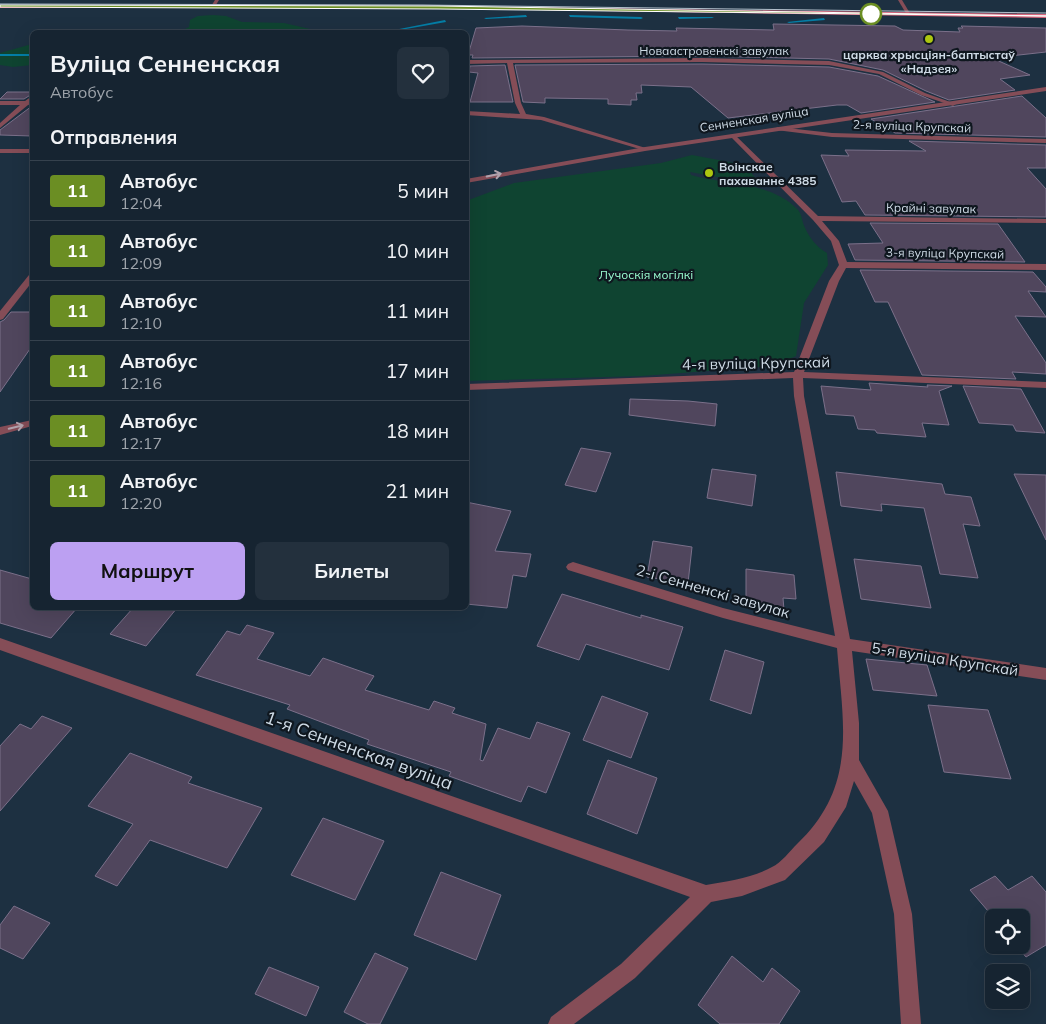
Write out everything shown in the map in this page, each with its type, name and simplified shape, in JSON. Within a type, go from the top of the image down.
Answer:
[{"type":"main road","points":[[0,0],[217,0],[874,7]]},
{"type":"main road","points":[[0,7],[212,7],[1046,16]]},
{"type":"main road","points":[[894,7],[1046,9]]},
{"type":"street","points":[[212,7],[217,0]]},
{"type":"street","points":[[900,0],[910,14]]},
{"type":"street","name":"Новаастровенскі завулак","points":[[469,62],[702,60],[829,63],[871,70],[923,94],[954,104]]},
{"type":"street","points":[[510,62],[518,104],[524,116]]},
{"type":"street","name":"Сенненская вуліца","points":[[469,180],[645,149],[1046,89]]},
{"type":"street","points":[[0,103],[29,103]]},
{"type":"street","points":[[0,126],[29,103]]},
{"type":"street","points":[[469,113],[542,118],[645,149]]},
{"type":"street","name":"2-я вуліца Крупскай","points":[[778,129],[832,135],[1046,141]]},
{"type":"street","points":[[558,1024],[628,971],[706,894],[742,888],[779,874],[818,836],[840,801],[852,761],[851,723],[844,644],[799,396],[798,375],[834,281],[843,265],[835,241],[816,218],[733,136]]},
{"type":"street","points":[[0,151],[30,151]]},
{"type":"street","name":"Крайні завулак","points":[[816,218],[1046,222]]},
{"type":"street","name":"3-я вуліца Крупскай","points":[[843,265],[1046,267]]},
{"type":"street","points":[[0,316],[30,279]]},
{"type":"street","name":"4-я вуліца Крупскай","points":[[469,387],[798,375],[1046,385]]},
{"type":"street","points":[[0,431],[30,424]]},
{"type":"street","name":"2-і Сенненскі завулак","points":[[573,567],[722,613],[844,644]]},
{"type":"street","name":"1-я Сенненская вуліца","points":[[0,644],[706,894]]},
{"type":"street","name":"5-я вуліца Крупскай","points":[[844,644],[1046,674]]},
{"type":"street","points":[[852,761],[880,811],[897,886],[903,914],[910,1024]]},
{"type":"green space","points":[[198,16],[226,16],[242,22],[284,23],[314,30],[183,30],[189,27],[190,20]]},
{"type":"green space","points":[[30,45],[30,65],[13,67],[0,65],[0,53]]},
{"type":"green space","name":"Лучоскія могілкі","points":[[692,155],[745,165],[761,185],[690,172],[691,175],[761,189],[787,200],[797,209],[812,240],[827,253],[828,265],[804,303],[796,356],[773,366],[642,376],[469,381],[469,200],[514,183],[661,163]]},
{"type":"building","points":[[773,24],[895,26],[903,30],[960,32],[958,28],[963,28],[961,26],[1046,28],[1046,52],[992,58],[1030,75],[1000,79],[1015,90],[949,100],[883,70],[829,59],[702,56],[472,58],[473,55],[469,55],[476,28],[522,26],[677,31],[676,28],[774,30]]},
{"type":"building","points":[[702,64],[829,67],[878,76],[935,102],[861,113],[847,105],[837,105],[728,118],[691,87],[641,85],[642,93],[636,93],[637,100],[631,100],[631,105],[608,104],[608,99],[545,98],[545,103],[523,102],[515,65]]},
{"type":"building","points":[[505,65],[513,102],[470,102],[478,73],[469,72],[470,66]]},
{"type":"building","points":[[7,92],[30,92],[30,95],[24,99],[0,99]]},
{"type":"building","points":[[1022,96],[1046,118],[1046,137],[895,133],[871,119]]},
{"type":"building","points":[[30,108],[30,136],[0,135],[0,130]]},
{"type":"building","points":[[909,141],[1046,145],[1046,168],[1027,168],[1046,189],[1046,217],[865,215],[856,201],[842,202],[821,155],[849,156],[845,150],[926,151]]},
{"type":"building","points":[[870,223],[998,224],[1025,262],[855,260],[848,244],[883,243]]},
{"type":"building","points":[[860,270],[1033,272],[1046,287],[1046,292],[1028,291],[1046,317],[1015,316],[1046,363],[1046,374],[1012,372],[1016,379],[922,375],[888,302],[875,302]]},
{"type":"building","points":[[11,312],[30,312],[30,349],[0,392],[0,322]]},
{"type":"building","points":[[869,383],[928,387],[927,385],[952,386],[939,391],[949,425],[922,423],[926,437],[877,433],[875,430],[858,429],[854,416],[826,414],[821,386],[871,390]]},
{"type":"building","points":[[963,386],[1021,389],[1045,433],[1016,431],[1013,425],[979,423]]},
{"type":"building","points":[[630,399],[717,404],[715,426],[629,415]]},
{"type":"building","points":[[581,448],[611,453],[596,492],[565,485]]},
{"type":"building","points":[[712,469],[756,475],[752,506],[707,498]]},
{"type":"building","points":[[836,472],[942,484],[945,494],[971,497],[980,526],[963,524],[978,578],[940,574],[924,508],[881,504],[882,511],[841,506]]},
{"type":"building","points":[[1014,474],[1046,475],[1046,540]]},
{"type":"building","points":[[469,503],[511,511],[495,551],[531,554],[526,577],[513,575],[507,608],[469,604]]},
{"type":"building","points":[[653,541],[692,547],[688,583],[647,577]]},
{"type":"building","points":[[854,559],[921,566],[931,608],[861,599]]},
{"type":"building","points":[[746,569],[794,575],[796,599],[783,598],[784,610],[746,605]]},
{"type":"building","points":[[0,570],[30,578],[30,610],[75,610],[51,638],[0,623]]},
{"type":"building","points":[[562,594],[641,618],[641,615],[683,627],[669,670],[586,644],[579,660],[537,646]]},
{"type":"building","points":[[131,610],[175,610],[146,646],[110,634]]},
{"type":"building","points":[[247,625],[274,633],[257,659],[310,676],[323,658],[374,676],[365,690],[429,710],[434,701],[455,708],[452,713],[486,724],[480,760],[483,761],[498,728],[530,739],[537,722],[570,733],[546,793],[528,786],[521,802],[449,776],[451,772],[367,744],[369,740],[287,709],[290,705],[196,675],[227,631],[240,635]]},
{"type":"building","points":[[725,650],[764,662],[751,714],[710,700]]},
{"type":"building","points":[[866,659],[927,665],[937,696],[873,690]]},
{"type":"building","points":[[602,696],[648,713],[631,758],[583,740]]},
{"type":"building","points":[[928,705],[988,710],[1011,779],[944,772]]},
{"type":"building","points":[[42,716],[72,728],[0,811],[0,746],[20,724],[31,729]]},
{"type":"building","points":[[130,753],[192,777],[188,783],[262,808],[227,868],[150,840],[117,886],[95,876],[133,824],[88,806]]},
{"type":"building","points":[[608,760],[657,778],[637,834],[587,814]]},
{"type":"building","points":[[323,818],[384,841],[355,900],[291,875]]},
{"type":"building","points":[[441,872],[501,895],[476,960],[414,935]]},
{"type":"building","points":[[995,876],[1008,890],[1032,876],[1046,892],[1046,945],[1026,957],[1024,954],[1030,954],[1030,909],[986,909],[970,890]]},
{"type":"building","points":[[14,906],[50,923],[23,959],[0,948],[0,925]]},
{"type":"building","points":[[375,953],[408,968],[380,1024],[368,1024],[344,1012]]},
{"type":"building","points":[[732,956],[763,982],[772,968],[800,991],[779,1024],[720,1024],[698,1005]]},
{"type":"building","points":[[269,967],[319,987],[306,1016],[255,994]]},
{"type":"waterway","points":[[486,18],[526,16]]},
{"type":"waterway","points":[[570,16],[641,18]]},
{"type":"waterway","points":[[679,18],[712,18]]},
{"type":"waterway","points":[[789,22],[824,19]]},
{"type":"waterway","points":[[397,30],[445,21]]},
{"type":"waterway","points":[[0,55],[30,55]]},
{"type":"tram line","points":[[0,4],[423,5],[1046,13]]},
{"type":"bus line","name":"11","points":[[0,7],[438,8],[1046,16]]},
{"type":"place","name":"царква хрысціян-баптыстаў «Надзея»","points":[[929,39]]},
{"type":"place","name":"Воінскае пахаванне 4385","points":[[709,173]]}]
